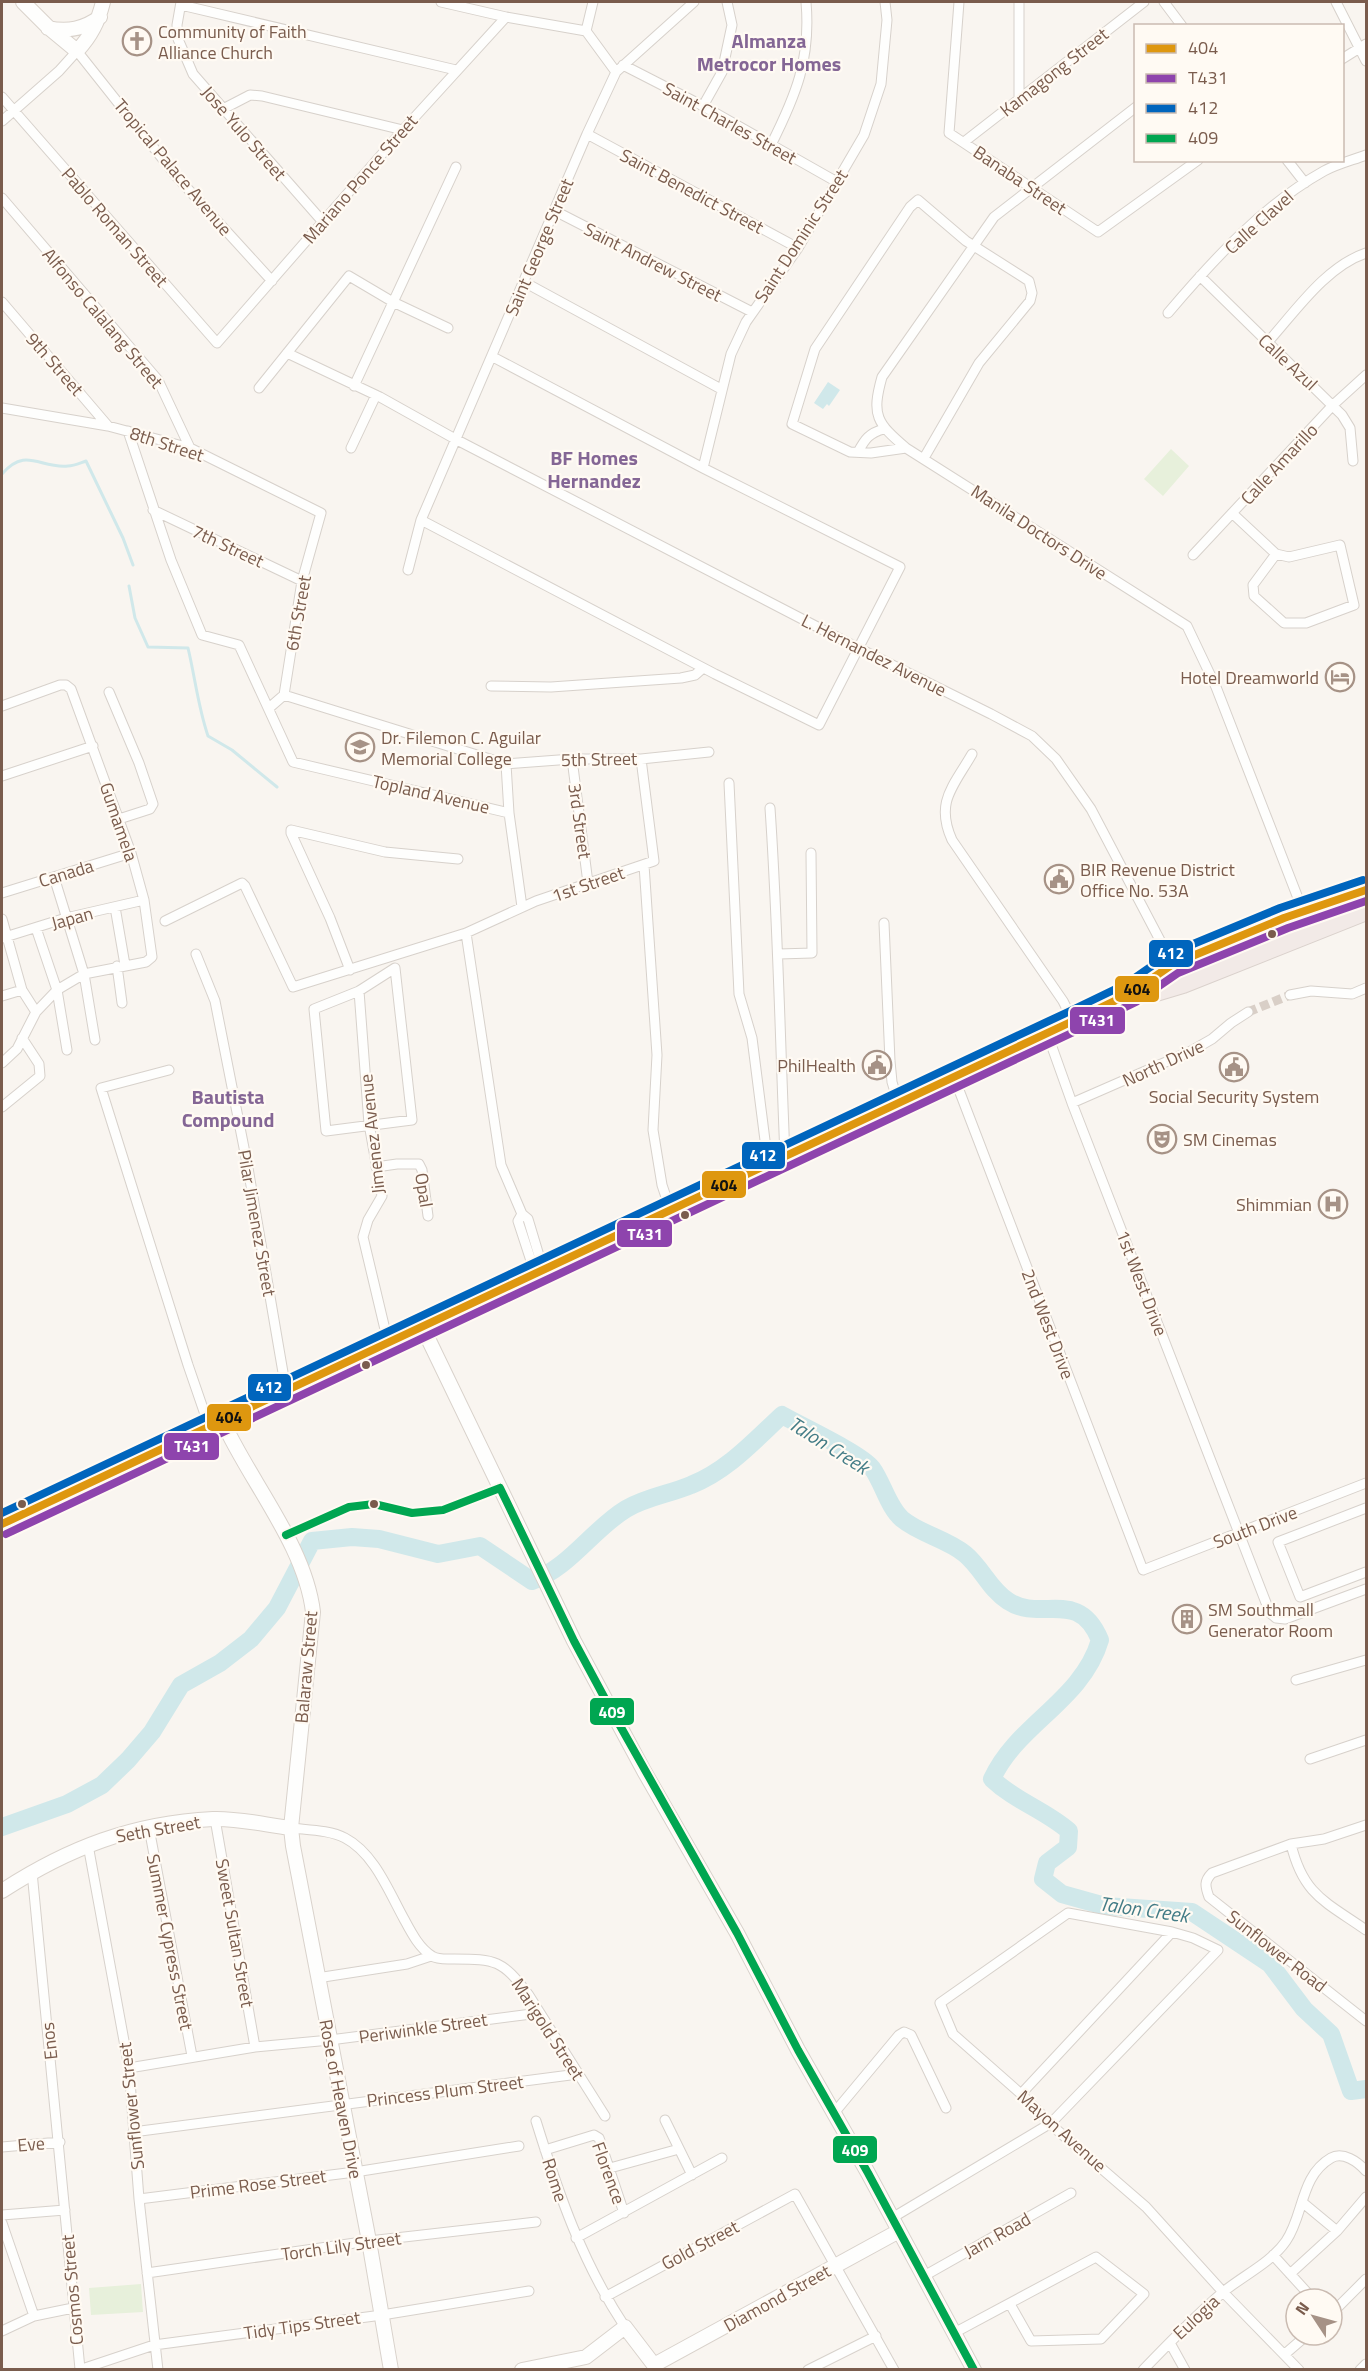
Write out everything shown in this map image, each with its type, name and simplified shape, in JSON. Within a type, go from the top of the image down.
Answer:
[{"type":"highway","points":[[2,1524],[1073,1021],[1131,993],[1173,964],[1303,911],[1366,890]]},
{"type":"highway","points":[[1131,993],[1154,993],[1183,984],[1366,911]]},
{"type":"street","points":[[23,2],[77,51]]},
{"type":"street","points":[[2,121],[59,70],[91,35],[100,17],[103,2]]},
{"type":"street","points":[[441,2],[506,17],[586,31],[620,69]]},
{"type":"street","points":[[586,31],[593,2]]},
{"type":"street","name":"Saint George Street","points":[[408,570],[421,520],[587,134],[620,69],[694,2]]},
{"type":"street","points":[[703,106],[722,72],[732,25],[727,2]]},
{"type":"street","points":[[771,146],[792,103],[803,69],[807,21],[806,2]]},
{"type":"street","name":"Saint Dominic Street","points":[[703,468],[731,354],[752,312],[798,248],[864,135],[881,84],[887,20],[885,2]]},
{"type":"street","name":"Banaba Street","points":[[959,2],[949,133],[1030,188],[1098,232],[1195,162]]},
{"type":"street","points":[[1018,2],[1019,99]]},
{"type":"street","name":"Kamagong Street","points":[[964,142],[1144,2]]},
{"type":"street","points":[[1164,2],[1180,24]]},
{"type":"street","points":[[1335,2],[1363,47],[1366,61]]},
{"type":"street","points":[[181,3],[456,70]]},
{"type":"street","name":"Jose Yulo Street","points":[[181,3],[177,25],[183,55],[193,74],[323,222]]},
{"type":"street","points":[[48,27],[71,30],[87,25],[100,17]]},
{"type":"street","name":"Mariano Ponce Street","points":[[217,343],[402,130],[506,17]]},
{"type":"street","points":[[1344,58],[1363,47]]},
{"type":"street","name":"Tropical Palace Avenue","points":[[77,51],[177,177],[272,281]]},
{"type":"street","name":"Saint Charles Street","points":[[620,69],[703,106],[837,182]]},
{"type":"street","points":[[223,110],[250,95],[262,96],[402,130]]},
{"type":"street","name":"Pablo Roman Street","points":[[2,97],[217,343]]},
{"type":"street","points":[[858,452],[865,437],[884,429],[877,415],[877,395],[882,377],[994,217],[1134,109]]},
{"type":"street","name":"Saint Benedict Street","points":[[587,134],[798,248]]},
{"type":"street","name":"Calle Clavel","points":[[1168,313],[1200,276],[1279,200],[1326,170],[1366,155]]},
{"type":"street","points":[[1289,162],[1305,183]]},
{"type":"street","points":[[354,386],[456,166]]},
{"type":"street","name":"Alfonso Calalang Street","points":[[2,198],[158,380],[190,448]]},
{"type":"street","points":[[906,448],[871,453],[850,452],[789,426],[815,349],[910,207],[918,200],[973,246],[1029,281],[1032,293],[1030,302],[979,363],[924,458]]},
{"type":"street","name":"Saint Andrew Street","points":[[555,211],[752,312]]},
{"type":"street","points":[[1267,343],[1328,276],[1366,254]]},
{"type":"street","points":[[259,388],[349,276],[393,302],[448,328]]},
{"type":"street","name":"Calle Azul","points":[[1200,276],[1333,405],[1350,428],[1353,461]]},
{"type":"street","points":[[524,282],[721,389]]},
{"type":"street","name":"9th Street","points":[[2,302],[108,426]]},
{"type":"street","name":"L. Hernandez Avenue","points":[[287,353],[376,395],[456,440],[1032,736],[1056,759],[1091,809],[1183,984]]},
{"type":"street","points":[[421,520],[703,668],[819,725],[900,567],[703,468],[493,357]]},
{"type":"street","name":"Calle Amarillo","points":[[1193,555],[1333,405],[1366,375]]},
{"type":"street","points":[[351,448],[376,395]]},
{"type":"street","name":"8th Street","points":[[2,408],[108,426],[190,448],[321,513]]},
{"type":"street","name":"Manila Doctors Drive","points":[[884,429],[906,448],[1187,626],[1216,687],[1303,911]]},
{"type":"street","name":"Topland Avenue","points":[[128,431],[153,510],[202,635],[239,645],[293,762],[509,813],[522,907]]},
{"type":"street","name":"7th Street","points":[[153,510],[302,581]]},
{"type":"street","name":"6th Street","points":[[284,695],[302,581],[321,513]]},
{"type":"street","points":[[1232,513],[1276,554],[1289,557],[1340,545],[1354,605],[1306,622],[1284,624],[1254,596],[1253,585],[1276,554]]},
{"type":"street","points":[[491,686],[550,687],[681,678],[695,675],[703,668]]},
{"type":"street","name":"Gumamela","points":[[2,706],[60,685],[66,685],[71,689],[131,853],[144,900],[151,959],[121,966]]},
{"type":"street","points":[[110,692],[153,804],[150,809],[119,819]]},
{"type":"street","points":[[269,708],[284,695]]},
{"type":"street","name":"5th Street","points":[[284,695],[506,764],[572,759],[641,759],[710,752]]},
{"type":"street","points":[[2,776],[93,746]]},
{"type":"street","points":[[972,754],[947,798],[943,812],[945,826],[952,840],[1063,1001],[1073,1021]]},
{"type":"street","name":"3rd Street","points":[[572,759],[588,882]]},
{"type":"street","name":"1st Street","points":[[522,907],[588,882],[654,861],[641,759]]},
{"type":"street","points":[[506,764],[509,813]]},
{"type":"street","points":[[729,783],[739,994],[752,1038],[768,1164]]},
{"type":"street","points":[[770,808],[779,954],[778,993],[785,1156]]},
{"type":"street","points":[[350,970],[291,830],[386,852],[458,859]]},
{"type":"street","name":"Canada","points":[[2,892],[131,853]]},
{"type":"street","points":[[779,954],[812,954],[811,853]]},
{"type":"street","points":[[644,865],[657,1054],[653,1130],[662,1185],[670,1209]]},
{"type":"street","points":[[54,878],[84,974],[95,1040]]},
{"type":"street","points":[[165,921],[242,883],[293,987],[466,933],[522,907]]},
{"type":"street","name":"Japan","points":[[4,937],[66,918],[144,900]]},
{"type":"street","points":[[115,907],[122,1003]]},
{"type":"street","points":[[2,919],[4,937],[22,990],[36,1012]]},
{"type":"street","points":[[884,923],[884,966],[890,1061],[892,1082],[898,1102]]},
{"type":"street","points":[[36,927],[57,990],[67,1050]]},
{"type":"street","points":[[466,933],[501,1165],[522,1214],[518,1221],[533,1252],[539,1271]]},
{"type":"street","name":"Pilar Jimenez Street","points":[[196,954],[215,1001],[248,1168],[286,1390]]},
{"type":"street","points":[[2,1063],[17,1049],[36,1012],[57,990],[84,974],[121,966]]},
{"type":"street","points":[[395,968],[412,1120],[369,1124],[326,1131],[314,1009],[359,991],[395,968]]},
{"type":"street","points":[[1290,995],[1311,991],[1352,994],[1366,988]]},
{"type":"street","points":[[2,996],[22,990]]},
{"type":"street","name":"Jimenez Avenue","points":[[359,991],[369,1124],[382,1196],[368,1220],[363,1238],[388,1342]]},
{"type":"street","name":"North Drive","points":[[1072,1103],[1191,1051],[1212,1040],[1248,1012]]},
{"type":"street","name":"1st West Drive","points":[[1047,1033],[1270,1613],[1276,1618],[1285,1619],[1366,1589]]},
{"type":"street","points":[[2,1107],[40,1076],[39,1064],[22,1038]]},
{"type":"street","points":[[169,1070],[101,1089],[188,1365],[216,1423]]},
{"type":"street","name":"2nd West Drive","points":[[954,1077],[1143,1570]]},
{"type":"street","name":"Opal","points":[[376,1167],[419,1164],[428,1216]]},
{"type":"street","points":[[422,1326],[547,1586],[641,1765],[737,1933],[974,2370]]},
{"type":"street","name":"Balaraw Street","points":[[216,1423],[305,1574],[313,1612],[291,1828]]},
{"type":"street","name":"South Drive","points":[[1143,1570],[1366,1483]]},
{"type":"street","points":[[1366,1508],[1278,1542],[1300,1597],[1366,1572]]},
{"type":"street","points":[[1296,1680],[1366,1660]]},
{"type":"street","points":[[1310,1759],[1366,1740]]},
{"type":"street","name":"Seth Street","points":[[2,1891],[32,1872],[116,1834],[215,1819],[291,1828]]},
{"type":"street","name":"Sweet Sultan Street","points":[[215,1819],[255,2047]]},
{"type":"street","points":[[1366,1825],[1324,1839],[1291,1844],[1295,1861],[1309,1888],[1366,1930]]},
{"type":"street","name":"Summer Cypress Street","points":[[148,1828],[192,2056]]},
{"type":"street","points":[[291,1828],[334,1834],[346,1838],[358,1847],[371,1861],[416,1940],[431,1956],[407,1964],[317,1978]]},
{"type":"street","name":"Rose of Heaven Drive","points":[[291,1828],[391,2370]]},
{"type":"street","name":"Sunflower Road","points":[[1291,1844],[1212,1873],[1206,1880],[1205,1888],[1209,1897],[1366,2021]]},
{"type":"street","name":"Sunflower Street","points":[[88,1845],[129,2068],[133,2132],[158,2370]]},
{"type":"street","name":"Enos","points":[[32,1872],[65,2210]]},
{"type":"street","name":"Mayon Avenue","points":[[1172,1932],[1068,1913],[940,2003],[953,2034],[1146,2207],[1223,2292],[1299,2370]]},
{"type":"street","points":[[892,2218],[1051,2123],[1218,1950],[1193,1938],[1172,1932],[1021,2094]]},
{"type":"street","name":"Marigold Street","points":[[431,1956],[438,1959],[488,1959],[502,1965],[514,1976],[605,2116]]},
{"type":"street","name":"Periwinkle Street","points":[[129,2068],[255,2047],[330,2040],[539,2013]]},
{"type":"street","points":[[834,2113],[898,2035],[904,2032],[911,2035],[946,2108]]},
{"type":"street","name":"Princess Plum Street","points":[[133,2132],[578,2074]]},
{"type":"street","points":[[665,2120],[692,2175]]},
{"type":"street","name":"Rome","points":[[536,2121],[565,2212],[576,2238],[586,2254],[605,2297],[625,2327]]},
{"type":"street","name":"Florence","points":[[545,2151],[594,2135],[599,2138],[624,2212]]},
{"type":"street","name":"Eve","points":[[2,2147],[60,2142]]},
{"type":"street","name":"Prime Rose Street","points":[[140,2199],[355,2172],[519,2146]]},
{"type":"street","points":[[610,2168],[679,2149]]},
{"type":"street","name":"Eulogia","points":[[1143,2370],[1223,2292],[1287,2241],[1306,2185],[1329,2159],[1335,2156],[1352,2159],[1366,2171]]},
{"type":"street","points":[[576,2238],[722,2158]]},
{"type":"street","name":"Jarn Road","points":[[924,2276],[1071,2193]]},
{"type":"street","name":"Gold Street","points":[[605,2297],[795,2194],[836,2266]]},
{"type":"street","points":[[1290,2274],[1337,2231],[1366,2197]]},
{"type":"street","points":[[1302,2202],[1337,2231]]},
{"type":"street","points":[[2,2215],[65,2210]]},
{"type":"street","name":"Cosmos Street","points":[[65,2210],[79,2369]]},
{"type":"street","name":"Torch Lily Street","points":[[147,2273],[369,2241],[536,2222]]},
{"type":"street","points":[[2,2223],[34,2316]]},
{"type":"street","name":"Diamond Street","points":[[656,2367],[899,2231]]},
{"type":"street","points":[[1273,2254],[1302,2287]]},
{"type":"street","points":[[954,2333],[1096,2257],[1144,2294],[1101,2339],[1031,2341],[1010,2304]]},
{"type":"street","points":[[836,2266],[894,2370]]},
{"type":"street","points":[[1344,2301],[1366,2279]]},
{"type":"street","name":"Tidy Tips Street","points":[[79,2369],[154,2345],[382,2315],[529,2291]]},
{"type":"street","points":[[2,2331],[34,2316],[73,2308]]},
{"type":"street","points":[[522,2370],[586,2357],[625,2327],[656,2367]]},
{"type":"street","points":[[808,2370],[876,2336]]},
{"type":"street","name":"Eulogia","points":[[1170,2343],[1185,2370]]},
{"type":"street","points":[[1285,2354],[1293,2347]]},
{"type":"street","points":[[1360,2370],[1366,2364]]},
{"type":"green space","points":[[1171,449],[1189,466],[1163,496],[1144,479]]},
{"type":"green space","points":[[141,2284],[143,2312],[91,2315],[89,2288]]},
{"type":"water","points":[[828,382],[840,390],[829,406],[827,404],[823,409],[814,403]]},
{"type":"waterway","points":[[2,474],[18,461],[26,460],[58,466],[72,466],[86,461],[123,538],[133,565]]},
{"type":"waterway","points":[[129,586],[135,618],[148,647],[188,648],[208,736],[232,750],[277,787]]},
{"type":"waterway","name":"Talon Creek","points":[[2,1827],[67,1804],[102,1785],[152,1732],[181,1685],[220,1663],[251,1639],[277,1608],[312,1541],[352,1537],[379,1539],[438,1554],[480,1546],[532,1581],[558,1567],[626,1509],[642,1501],[691,1485],[716,1472],[740,1454],[782,1415],[865,1462],[876,1474],[893,1508],[902,1519],[965,1554],[996,1591],[1008,1601],[1033,1609],[1070,1610],[1081,1615],[1091,1624],[1100,1640],[1079,1680],[1017,1743],[1003,1760],[992,1779],[1069,1831],[1068,1847],[1047,1863],[1043,1879],[1062,1894],[1105,1906],[1192,1912],[1270,1964],[1304,2009],[1331,2034],[1351,2091],[1366,2089]]},
{"type":"tunnel","points":[[1248,1012],[1290,995]]},
{"type":"transit line","name":"412","points":[[2,1513],[1068,1012],[1126,984],[1169,954],[1280,908],[1363,880]]},
{"type":"transit line","name":"404","points":[[2,1524],[1073,1021],[1131,993],[1173,964],[1284,918],[1366,890]]},
{"type":"transit line","name":"T431","points":[[6,1534],[1078,1030],[1136,1002],[1178,973],[1288,928],[1366,901]]},
{"type":"transit line","name":"409","points":[[500,1488],[574,1641],[610,1708],[737,1933],[798,2050],[868,2173],[974,2370]]},
{"type":"transit line","name":"409","points":[[286,1535],[349,1507],[374,1504],[412,1513],[443,1510],[500,1488]]},
{"type":"place","name":"Community of Faith Alliance Church","points":[[137,41]]},
{"type":"place","name":"Hotel Dreamworld","points":[[1340,677]]},
{"type":"place","name":"Dr. Filemon C. Aguilar Memorial College","points":[[360,747]]},
{"type":"place","name":"BIR Revenue District Office No. 53A","points":[[1059,879]]},
{"type":"place","name":"PhilHealth","points":[[877,1065]]},
{"type":"place","name":"Social Security System","points":[[1234,1067]]},
{"type":"place","name":"SM Cinemas","points":[[1162,1139]]},
{"type":"place","name":"Shimmian","points":[[1333,1204]]},
{"type":"place","name":"SM Southmall Generator Room","points":[[1187,1619]]},
{"type":"district","name":"Almanza Metrocor Homes","points":[[769,52]]},
{"type":"district","name":"BF Homes Hernandez","points":[[594,468]]},
{"type":"district","name":"Bautista Compound","points":[[228,1108]]}]
